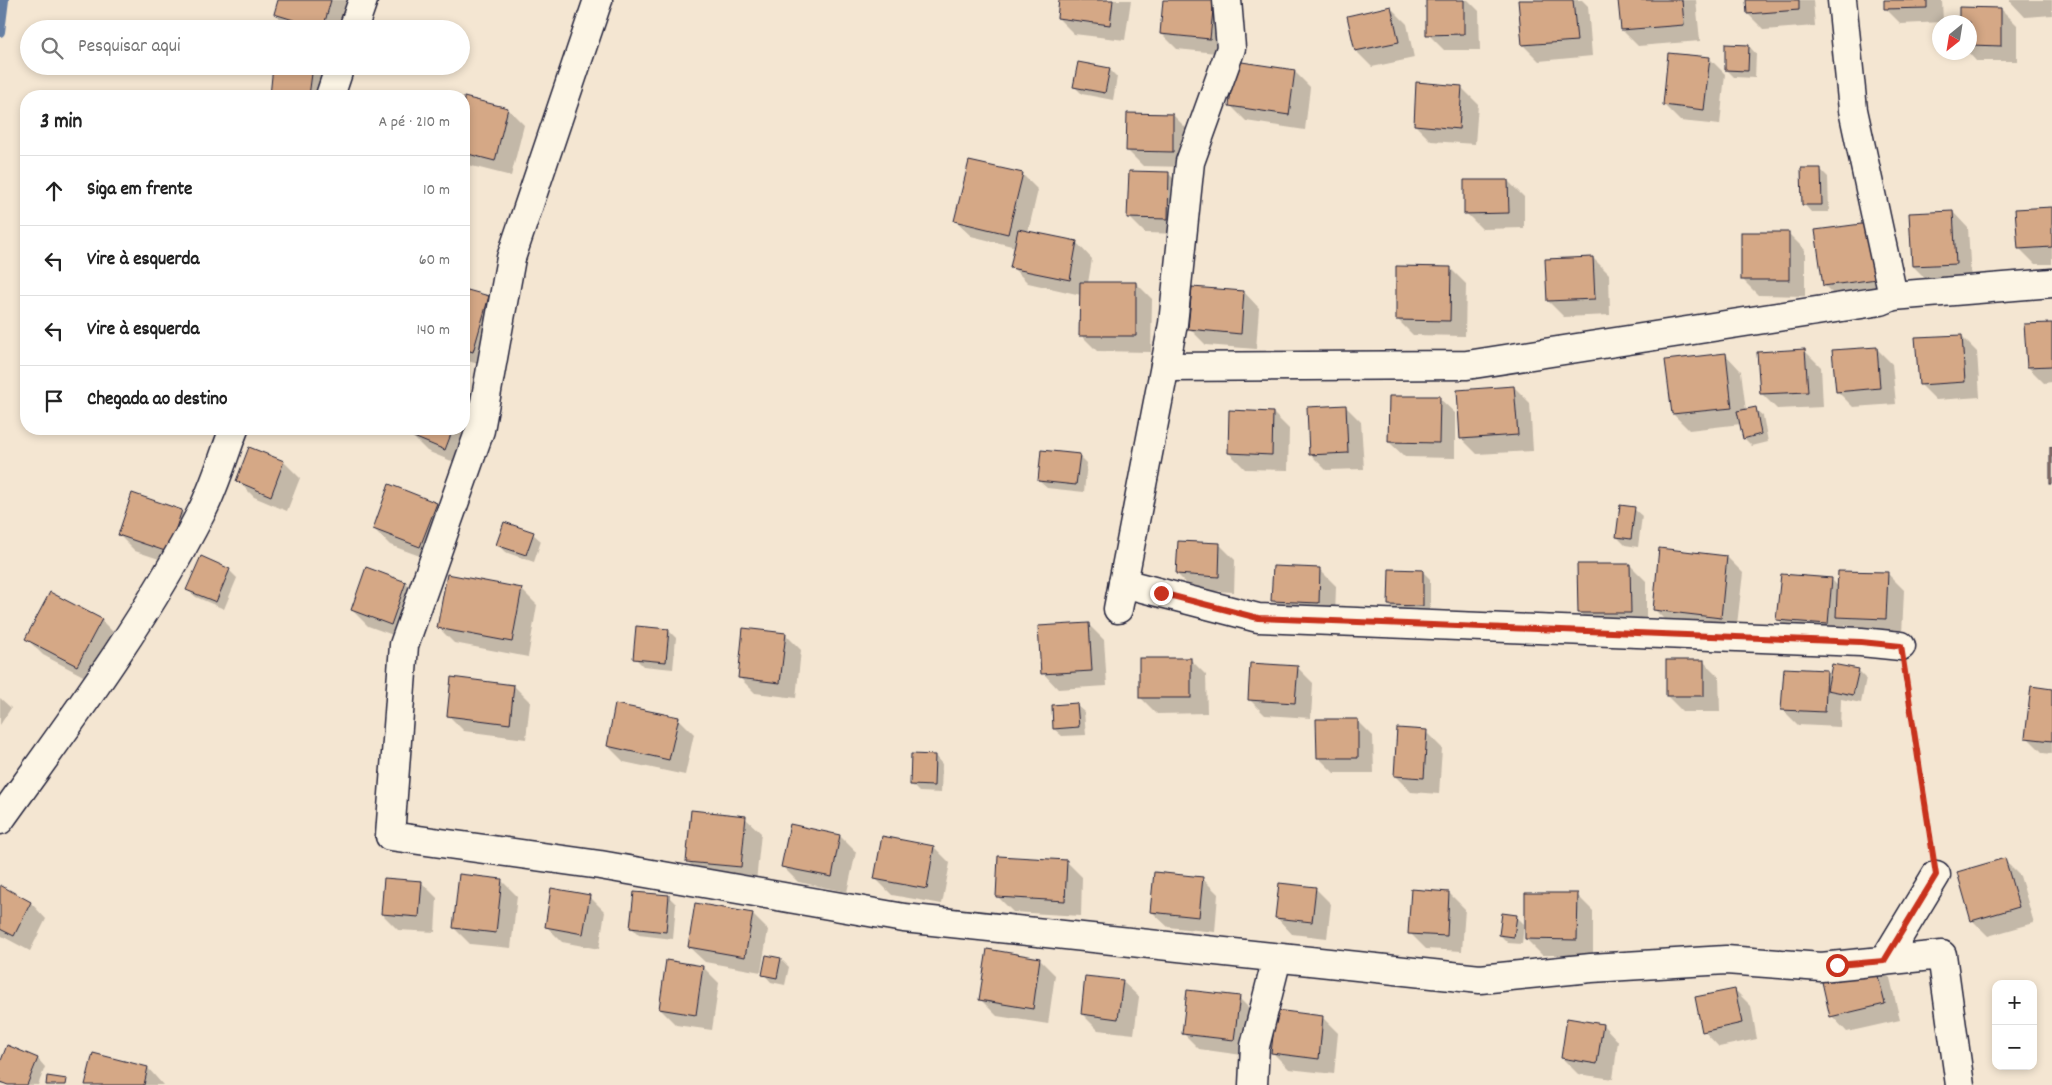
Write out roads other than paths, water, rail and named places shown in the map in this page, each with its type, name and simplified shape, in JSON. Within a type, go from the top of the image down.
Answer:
[{"type":"street","points":[[356,20],[363,0]]},
{"type":"street","points":[[598,0],[511,258],[480,430],[404,645],[390,836],[600,865],[904,918],[1480,979],[1591,968],[1726,960],[1821,967],[1942,956],[1960,1085]]},
{"type":"street","points":[[1227,0],[1231,48],[1190,162],[1173,324],[1120,596],[1258,618],[1861,642],[1901,646]]},
{"type":"street","points":[[1842,0],[1853,110],[1893,296]]},
{"type":"street","points":[[332,90],[337,75]]},
{"type":"street","points":[[1165,367],[1468,365],[1881,301],[1893,296],[2052,284]]},
{"type":"street","points":[[0,820],[144,613],[202,512],[232,435]]},
{"type":"street","points":[[1884,961],[1936,875]]},
{"type":"street","points":[[1253,1085],[1255,1046],[1277,958]]},
{"type":"waterway","points":[[0,32],[4,0]]}]
